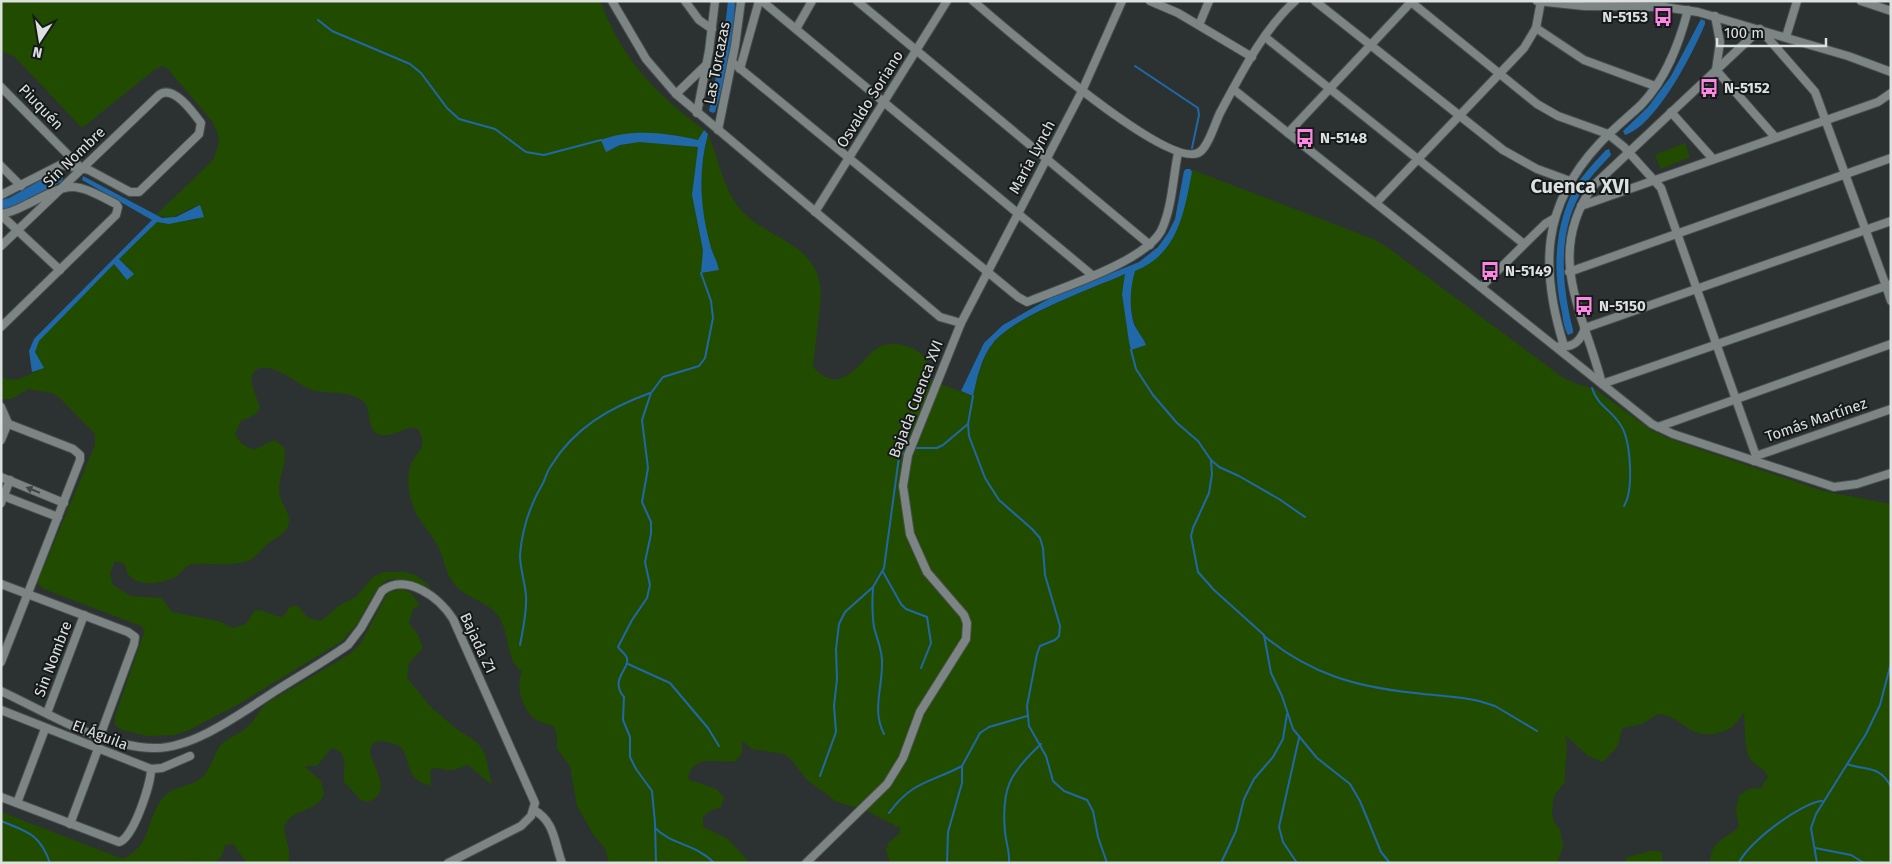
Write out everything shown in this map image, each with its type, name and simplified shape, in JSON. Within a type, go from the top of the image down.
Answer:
[{"type":"street","points":[[685,1],[699,20],[712,29]]},
{"type":"street","points":[[697,113],[712,29],[714,1]]},
{"type":"street","name":"Las Torcazas","points":[[718,130],[732,62],[741,1]]},
{"type":"street","points":[[740,69],[760,1],[1092,274]]},
{"type":"street","points":[[796,29],[812,1]]},
{"type":"street","points":[[857,1],[915,52],[1150,245]]},
{"type":"street","name":"Osvaldo Soriano","points":[[815,212],[947,1]]},
{"type":"street","points":[[973,1],[1082,91],[1153,141],[1178,153],[1192,156],[1203,150],[1233,89],[1252,57],[1265,37],[1295,1]]},
{"type":"street","name":"María Lynch","points":[[961,323],[1082,91],[1122,1]]},
{"type":"street","points":[[1150,1],[1199,25],[1252,57]]},
{"type":"street","points":[[1199,25],[1208,1]]},
{"type":"street","points":[[1315,1],[1514,158],[1570,182]]},
{"type":"street","points":[[1537,1],[1584,6],[1688,10],[1786,37],[1861,60],[1891,72]]},
{"type":"street","points":[[1786,37],[1797,1]]},
{"type":"street","points":[[1861,1],[1891,11]]},
{"type":"street","points":[[614,2],[646,59],[676,94],[940,316],[961,323]]},
{"type":"street","points":[[1288,133],[1411,2],[1499,74],[1548,111],[1608,134],[1655,180],[1664,193],[1755,458]]},
{"type":"street","points":[[1376,203],[1528,42],[1536,28],[1541,2]]},
{"type":"street","points":[[1564,346],[1549,288],[1549,260],[1555,218],[1570,182],[1584,160],[1608,134],[1640,105],[1655,86],[1678,41],[1688,10]]},
{"type":"street","points":[[1715,16],[1720,42],[1716,70],[1775,137]]},
{"type":"street","points":[[1536,28],[1584,60],[1655,86]]},
{"type":"street","points":[[1602,384],[1574,296],[1569,272],[1571,241],[1581,206],[1593,186],[1760,30]]},
{"type":"street","points":[[1760,30],[1810,85],[1825,119],[1865,230],[1888,285],[1891,302]]},
{"type":"street","points":[[1265,37],[1524,244]]},
{"type":"street","points":[[732,62],[987,272],[1027,302],[1135,256],[1150,245],[1164,225],[1178,153]]},
{"type":"street","points":[[676,94],[706,65]]},
{"type":"street","name":"Piuquén","points":[[1,87],[82,169]]},
{"type":"street","points":[[1233,89],[1658,427],[1755,458],[1834,487],[1857,484],[1891,473]]},
{"type":"street","name":"Sin Nombre","points":[[1,246],[159,95],[168,91],[199,120],[202,127],[199,134],[136,194],[82,169]]},
{"type":"street","points":[[1581,206],[1878,102],[1889,95],[1891,106]]},
{"type":"street","points":[[1671,112],[1713,159]]},
{"type":"street","points":[[1569,272],[1891,158]]},
{"type":"street","points":[[1,166],[21,186]]},
{"type":"street","points":[[1,195],[58,166],[82,169]]},
{"type":"street","points":[[1,215],[64,186],[83,187],[116,204],[118,210],[1,327]]},
{"type":"street","points":[[1,215],[60,270]]},
{"type":"street","points":[[1481,287],[1545,224],[1555,218]]},
{"type":"street","points":[[1552,344],[1564,346],[1578,341],[1585,328],[1891,221]]},
{"type":"street","points":[[1602,384],[1888,285]]},
{"type":"street","name":"Bajada Cuenca XVI","points":[[806,863],[887,784],[897,770],[920,712],[966,639],[967,623],[964,615],[927,572],[914,548],[906,520],[903,486],[904,470],[913,441],[961,323]]},
{"type":"street","points":[[1658,427],[1891,344]]},
{"type":"street","points":[[1,407],[5,422],[1,440]]},
{"type":"street","name":"Tomás Martínez","points":[[1755,458],[1891,409]]},
{"type":"street","points":[[1,662],[64,502],[80,456],[73,449],[5,422]]},
{"type":"street","points":[[1,477],[64,502]]},
{"type":"street","points":[[10,480],[2,498],[58,517]]},
{"type":"street","name":"Sin Nombre","points":[[1,584],[128,632],[135,637],[100,736]]},
{"type":"street","name":"Bajada Z1","points":[[100,736],[128,745],[155,748],[182,743],[214,728],[348,645],[361,628],[382,590],[394,584],[402,584],[420,589],[432,596],[441,603],[453,619],[533,796],[534,810]]},
{"type":"street","name":"Sin Nombre","points":[[47,713],[84,615]]},
{"type":"street","name":"El Águila","points":[[1,690],[100,736]]},
{"type":"street","name":"El Águila","points":[[1,710],[151,769]]},
{"type":"street","points":[[17,803],[45,728]]},
{"type":"street","points":[[70,824],[98,749]]},
{"type":"street","points":[[1,797],[115,842],[124,841],[129,836],[150,783],[151,769],[162,768],[190,756]]},
{"type":"street","points":[[448,863],[521,826],[527,822],[534,810],[543,816],[550,825],[562,863]]},
{"type":"green space","points":[[1,1],[600,1],[619,41],[642,74],[670,102],[704,130],[699,140],[648,134],[608,137],[612,150],[631,142],[642,141],[698,147],[692,195],[703,250],[702,273],[719,270],[706,230],[702,203],[703,162],[708,134],[724,180],[737,205],[748,217],[789,243],[812,263],[818,277],[821,296],[813,367],[824,376],[834,379],[843,378],[851,373],[881,346],[894,344],[908,346],[925,358],[928,364],[929,380],[973,396],[985,358],[991,346],[1001,335],[1015,325],[1053,305],[1126,274],[1122,294],[1129,342],[1132,350],[1146,345],[1133,318],[1131,291],[1134,271],[1149,264],[1160,254],[1176,231],[1192,173],[1190,169],[1373,239],[1387,247],[1562,377],[1595,389],[1651,430],[1670,439],[1823,491],[1891,504],[1891,863],[1710,863],[1716,845],[1739,827],[1736,810],[1739,796],[1748,789],[1761,788],[1768,777],[1749,756],[1746,744],[1744,712],[1730,728],[1723,732],[1708,734],[1692,731],[1674,719],[1658,714],[1642,724],[1622,728],[1618,746],[1603,762],[1588,756],[1565,735],[1567,747],[1565,782],[1555,794],[1552,813],[1554,822],[1560,829],[1563,847],[1557,863],[890,863],[886,850],[889,842],[900,833],[900,828],[865,810],[837,802],[806,779],[791,759],[784,754],[752,749],[741,740],[743,751],[736,761],[701,762],[691,770],[688,777],[690,780],[716,789],[724,797],[721,807],[708,812],[703,817],[703,827],[728,839],[750,863],[609,863],[605,848],[595,837],[577,806],[570,766],[557,749],[555,728],[532,717],[522,701],[519,683],[522,671],[513,662],[505,631],[499,617],[485,604],[464,593],[455,585],[449,577],[438,546],[412,505],[408,479],[409,470],[423,443],[418,429],[408,429],[388,435],[378,434],[372,428],[367,406],[360,399],[346,394],[309,389],[280,372],[263,367],[257,369],[251,378],[260,408],[256,414],[241,421],[235,434],[242,444],[254,450],[274,440],[284,447],[285,459],[279,492],[289,521],[285,531],[266,545],[255,557],[247,561],[231,564],[193,564],[167,581],[145,583],[138,581],[128,574],[124,564],[115,561],[110,573],[113,585],[130,596],[162,598],[172,612],[218,621],[233,628],[246,624],[255,610],[282,617],[294,605],[298,606],[308,618],[321,621],[340,605],[356,597],[373,577],[384,572],[404,572],[416,575],[432,588],[401,579],[389,579],[375,592],[357,624],[342,641],[237,705],[187,731],[174,735],[148,736],[122,730],[115,725],[115,716],[145,630],[141,626],[44,589],[37,583],[95,445],[95,434],[60,398],[52,393],[28,389],[11,399],[1,399],[1,377],[13,380],[23,378],[43,368],[35,352],[39,341],[114,264],[122,275],[130,269],[119,259],[157,222],[197,220],[193,207],[172,218],[156,215],[214,158],[219,143],[218,134],[212,121],[167,68],[162,66],[154,70],[82,128],[15,57],[1,51]]},
{"type":"green space","points":[[1685,143],[1690,157],[1661,169],[1655,155]]},
{"type":"green space","points":[[402,589],[411,593],[420,605],[413,609],[409,623],[418,635],[423,648],[409,663],[407,678],[430,706],[455,728],[478,743],[485,754],[492,785],[468,765],[453,770],[438,768],[430,770],[431,786],[423,783],[413,776],[402,748],[388,742],[378,741],[371,746],[370,751],[381,785],[380,792],[375,798],[367,802],[361,800],[344,782],[343,756],[337,750],[331,748],[317,766],[304,766],[321,781],[324,794],[316,804],[288,819],[285,824],[284,832],[289,851],[288,863],[247,863],[233,844],[225,845],[222,856],[215,863],[187,861],[176,863],[1,863],[1,812],[123,859],[132,853],[144,840],[152,817],[165,795],[200,779],[209,768],[220,746],[245,729],[267,703],[350,654],[361,643],[386,596],[390,592]]},
{"type":"green space","points":[[1650,851],[1662,853],[1662,863],[1624,863],[1628,857]]},
{"type":"water","points":[[728,1],[735,1],[731,44],[723,85],[715,112],[713,113],[709,111],[724,36]]},
{"type":"water","points":[[1701,19],[1705,21],[1705,24],[1692,52],[1661,104],[1637,129],[1625,135],[1623,131],[1648,107],[1671,76]]},
{"type":"water","points":[[704,130],[708,134],[703,162],[702,203],[710,244],[719,270],[701,273],[703,250],[692,195],[698,147],[639,142],[620,145],[606,152],[601,140],[624,134],[649,133],[674,135],[698,140]]},
{"type":"water","points":[[1609,149],[1611,155],[1586,183],[1573,210],[1568,227],[1565,244],[1564,278],[1573,333],[1568,335],[1563,321],[1556,268],[1561,223],[1565,209],[1578,183],[1606,150]]},
{"type":"water","points":[[1190,169],[1192,172],[1186,202],[1177,230],[1161,254],[1149,264],[1135,271],[1133,277],[1131,291],[1132,318],[1146,345],[1131,350],[1122,294],[1125,274],[1036,313],[1004,333],[993,343],[985,355],[973,396],[961,391],[984,343],[1003,325],[1050,298],[1139,262],[1158,247],[1175,219],[1184,171]]},
{"type":"water","points":[[55,172],[59,172],[63,178],[61,182],[10,208],[1,210],[1,200],[9,198]]},
{"type":"water","points":[[83,176],[162,218],[176,217],[200,205],[204,217],[169,224],[157,222],[119,259],[134,274],[127,280],[114,264],[39,341],[35,352],[44,368],[32,372],[29,351],[34,339],[152,220],[82,180]]},
{"type":"waterway","points":[[318,20],[332,31],[410,64],[421,73],[447,108],[459,119],[495,129],[526,152],[544,155],[601,140]]},
{"type":"waterway","points":[[1135,66],[1198,108],[1199,115],[1192,148]]},
{"type":"waterway","points":[[656,863],[652,791],[630,757],[630,737],[623,720],[624,697],[619,684],[619,679],[627,660],[618,647],[632,620],[647,598],[650,585],[645,562],[651,534],[651,522],[642,502],[648,468],[642,420],[651,393],[663,377],[699,366],[705,358],[713,318],[711,301],[701,273]]},
{"type":"waterway","points":[[1131,350],[1136,369],[1153,395],[1177,423],[1198,441],[1211,460],[1219,467],[1279,499],[1305,517]]},
{"type":"waterway","points":[[1592,388],[1597,399],[1620,424],[1627,441],[1630,477],[1624,506]]},
{"type":"waterway","points":[[520,645],[526,602],[520,560],[521,545],[534,500],[548,470],[570,441],[582,430],[620,405],[650,393]]},
{"type":"waterway","points":[[973,396],[968,424],[969,436],[985,478],[999,500],[1040,538],[1043,548],[1045,575],[1060,626],[1059,636],[1055,640],[1040,646],[1037,654],[1027,706],[1029,726],[1046,756],[1053,781],[1064,791],[1087,800],[1093,811],[1098,837],[1107,863]]},
{"type":"waterway","points":[[914,448],[937,448],[968,424]]},
{"type":"waterway","points":[[820,776],[836,732],[834,706],[839,624],[845,612],[873,587],[884,568],[899,457],[907,450]]},
{"type":"waterway","points":[[1211,460],[1212,474],[1209,493],[1191,536],[1198,572],[1214,590],[1264,635],[1271,673],[1282,696],[1293,729],[1317,758],[1350,784],[1360,801],[1381,852],[1390,863]]},
{"type":"waterway","points":[[883,572],[901,604],[906,609],[927,617],[931,643],[921,668]]},
{"type":"waterway","points":[[873,587],[873,622],[882,660],[878,708],[880,725],[884,734]]},
{"type":"waterway","points":[[1264,636],[1299,660],[1335,676],[1373,687],[1479,701],[1495,706],[1537,731]]},
{"type":"waterway","points":[[1817,863],[1811,828],[1816,814],[1866,734],[1880,705],[1891,663]]},
{"type":"waterway","points":[[628,664],[670,683],[708,728],[719,746]]},
{"type":"waterway","points":[[1221,863],[1236,831],[1244,799],[1254,779],[1273,757],[1283,739],[1287,714]]},
{"type":"waterway","points":[[889,813],[897,802],[914,789],[962,766],[980,733],[989,727],[1027,716]]},
{"type":"waterway","points":[[1297,863],[1283,842],[1279,827],[1299,738]]},
{"type":"waterway","points":[[1009,863],[1004,817],[1006,792],[1015,773],[1030,754],[1041,744]]},
{"type":"waterway","points":[[1847,764],[1878,772],[1887,780],[1891,787]]},
{"type":"waterway","points":[[947,863],[948,832],[962,783],[962,767]]},
{"type":"waterway","points":[[1739,863],[1753,845],[1776,825],[1802,808],[1822,801]]},
{"type":"waterway","points":[[1,821],[32,835],[42,846],[50,863]]},
{"type":"waterway","points":[[655,828],[669,838],[700,852],[714,863]]},
{"type":"waterway","points":[[1815,848],[1851,855],[1864,863]]},
{"type":"place","name":"N-5153","points":[[1663,17]]},
{"type":"place","name":"N-5152","points":[[1709,88]]},
{"type":"place","name":"N-5148","points":[[1305,138]]},
{"type":"place","name":"N-5149","points":[[1490,271]]},
{"type":"place","name":"N-5150","points":[[1584,306]]},
{"type":"district","name":"Cuenca XVI","points":[[1580,186]]}]
